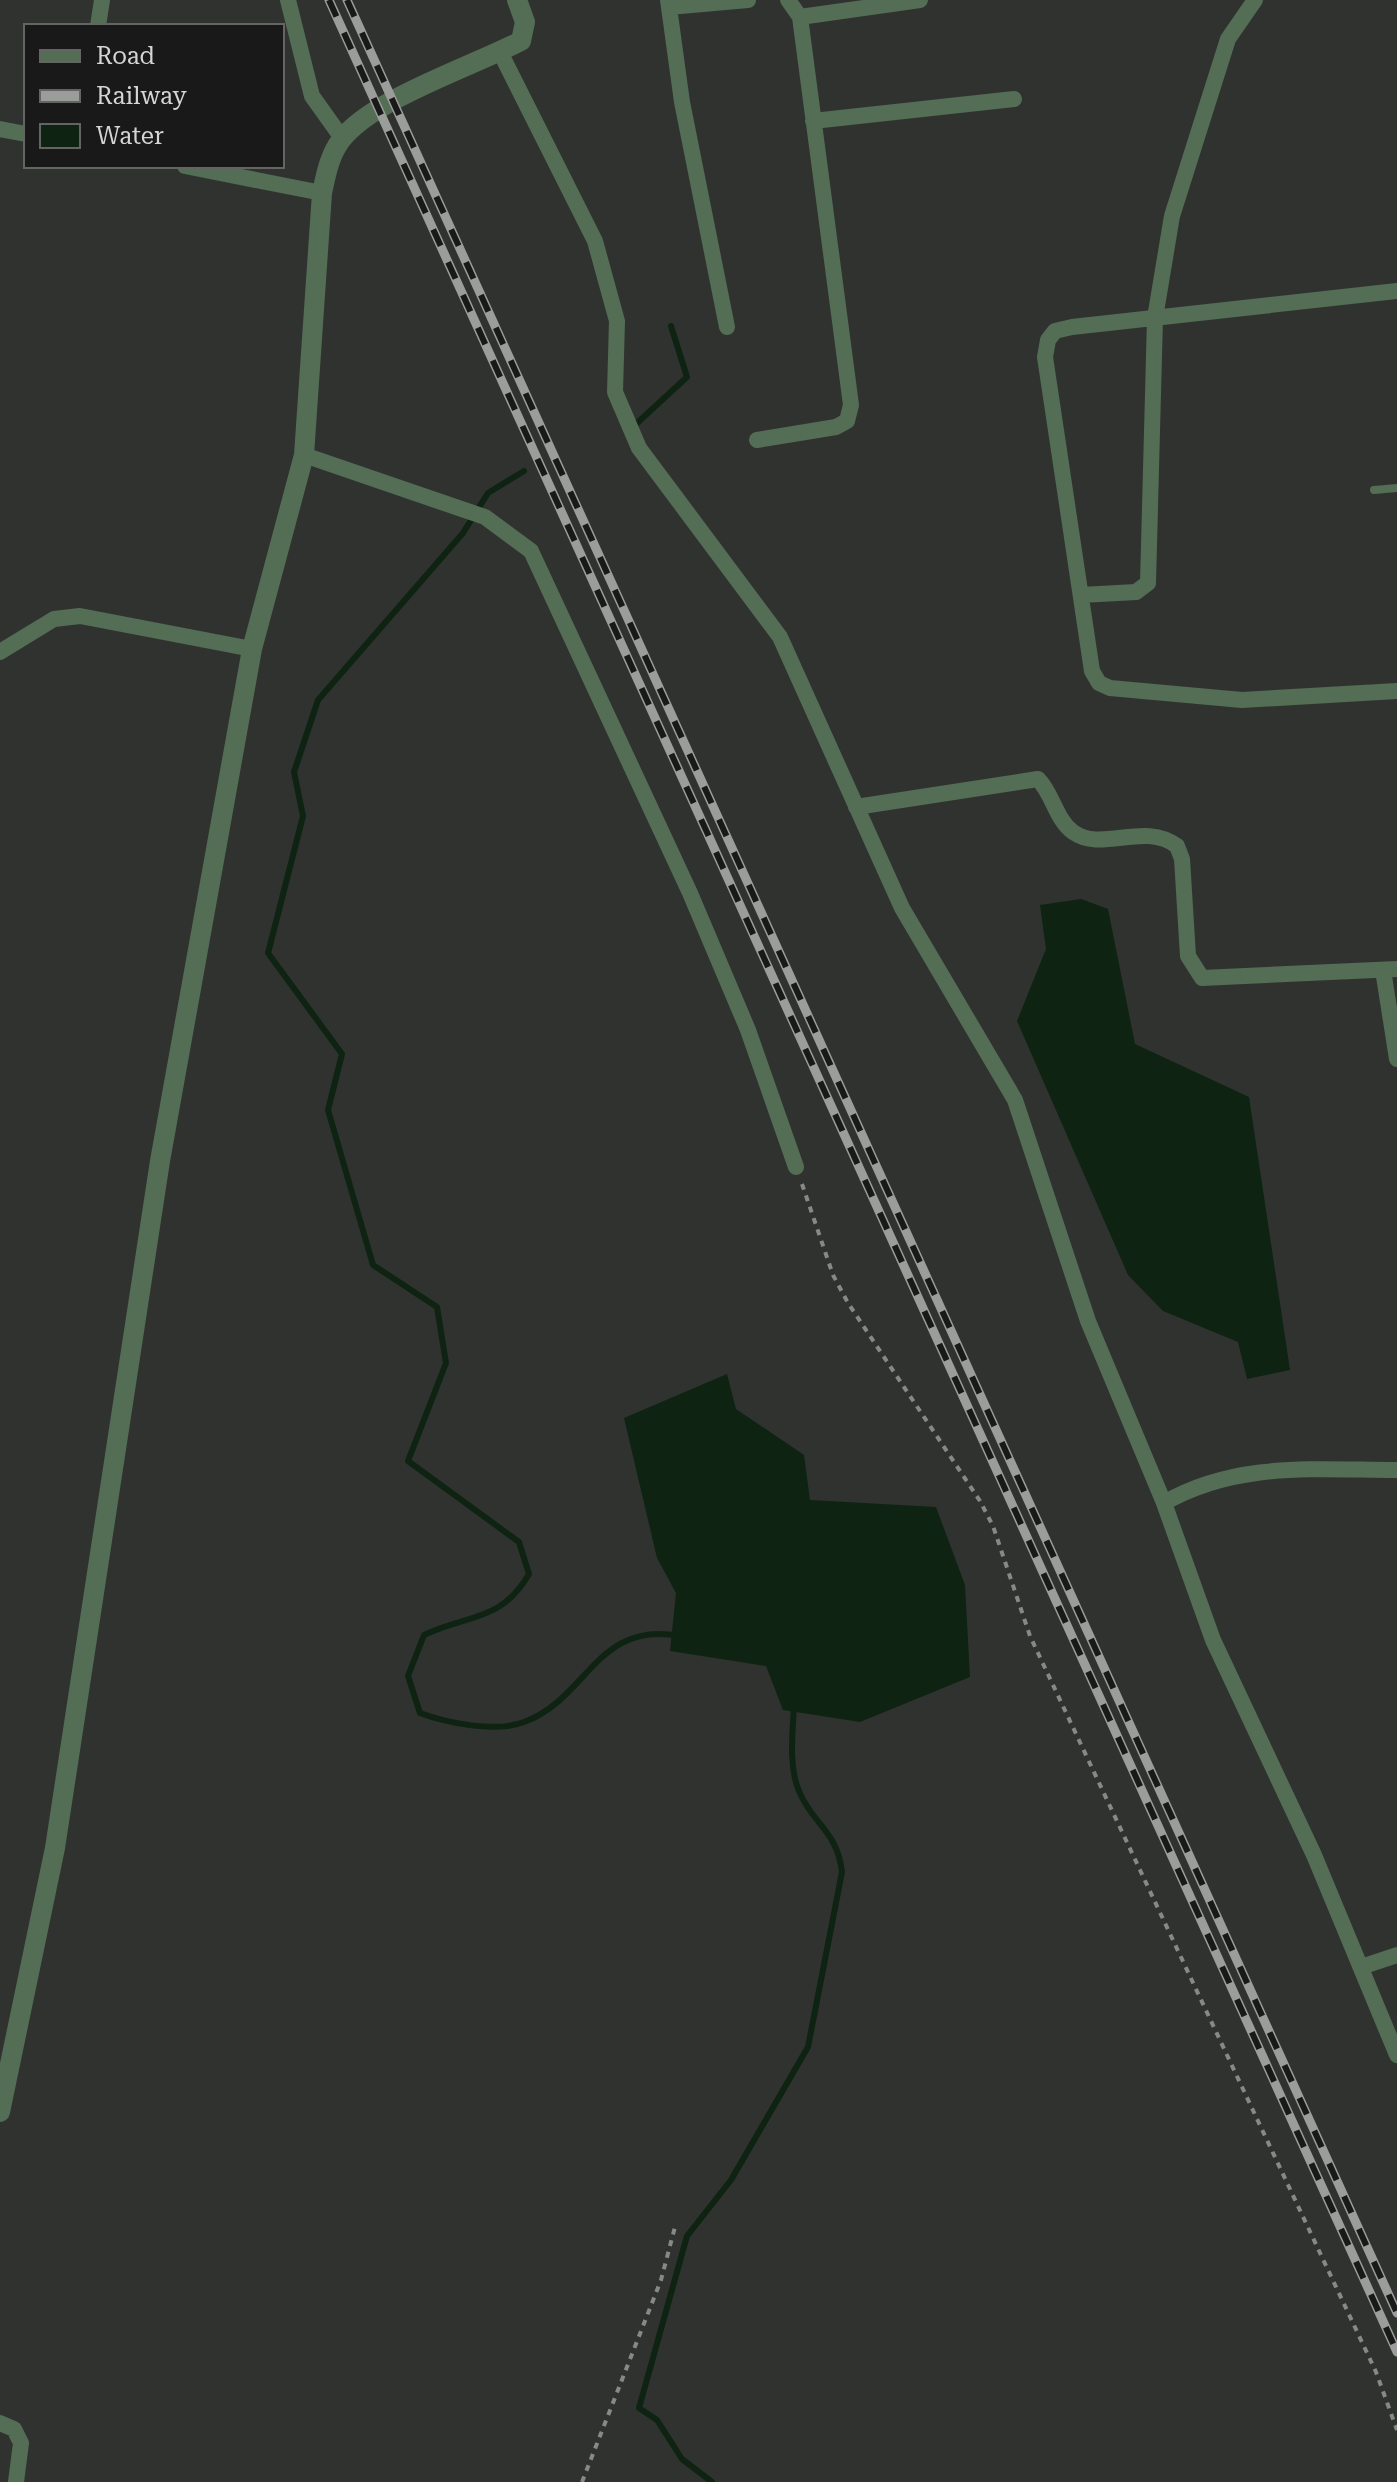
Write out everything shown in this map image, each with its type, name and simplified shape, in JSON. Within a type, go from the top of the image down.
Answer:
[{"type":"street","points":[[98,24],[102,0]]},
{"type":"street","points":[[288,0],[312,96],[342,138]]},
{"type":"street","points":[[0,2112],[55,1848],[160,1161],[252,649],[304,455],[322,193],[330,158],[342,138],[378,109],[521,41],[525,22],[517,0]]},
{"type":"street","points":[[727,327],[682,102],[668,4],[748,0]]},
{"type":"street","points":[[757,440],[836,427],[847,421],[851,405],[800,17],[788,0]]},
{"type":"street","points":[[800,17],[921,0]]},
{"type":"street","points":[[1081,595],[1136,592],[1148,583],[1155,318],[1172,216],[1228,39],[1255,0]]},
{"type":"street","points":[[500,52],[595,241],[617,321],[615,392],[639,448],[780,637],[902,908],[1015,1100],[1092,1332],[1164,1503],[1213,1640],[1314,1855],[1397,2055]]},
{"type":"street","points":[[813,121],[1014,99]]},
{"type":"street","points":[[0,129],[24,134]]},
{"type":"street","points":[[195,168],[322,193]]},
{"type":"street","points":[[1397,291],[1072,327],[1055,331],[1048,340],[1045,357],[1092,671],[1099,683],[1110,688],[1242,700],[1397,691]]},
{"type":"street","points":[[304,455],[485,517],[531,551],[580,651],[748,1030],[796,1167]]},
{"type":"street","points":[[0,652],[54,619],[80,616],[252,649]]},
{"type":"street","points":[[856,807],[1038,779],[1049,790],[1064,822],[1073,832],[1088,839],[1156,835],[1177,846],[1182,859],[1188,956],[1202,978],[1390,969],[1397,1059]]},
{"type":"street","points":[[1164,1503],[1235,1473],[1266,1470],[1397,1470]]},
{"type":"street","points":[[1361,1967],[1397,1955]]},
{"type":"street","points":[[0,2423],[14,2429],[21,2443],[16,2482]]},
{"type":"lane","points":[[1374,490],[1397,488]]},
{"type":"path","points":[[796,1167],[833,1275],[848,1303],[980,1501],[993,1526],[1030,1636],[1376,2372],[1397,2430]]},
{"type":"path","points":[[582,2482],[661,2280],[676,2223]]},
{"type":"water","points":[[1081,899],[1108,909],[1135,1044],[1249,1097],[1290,1370],[1247,1379],[1238,1342],[1163,1311],[1128,1275],[1017,1021],[1046,949],[1040,905]]},
{"type":"water","points":[[727,1374],[736,1409],[804,1455],[810,1500],[936,1507],[965,1585],[970,1677],[860,1722],[783,1710],[766,1666],[670,1651],[676,1593],[657,1558],[624,1418]]},
{"type":"waterway","points":[[636,424],[687,377],[671,326]]},
{"type":"waterway","points":[[524,471],[488,493],[463,533],[318,700],[294,772],[303,816],[268,953],[342,1054],[328,1110],[373,1265],[437,1307],[446,1363],[408,1461],[519,1542],[529,1574],[518,1590],[495,1609],[424,1635],[408,1676],[420,1713],[486,1727],[524,1722],[564,1697],[594,1664],[629,1639],[652,1634],[680,1636]]},
{"type":"waterway","points":[[712,2482],[682,2459],[657,2420],[639,2408],[687,2236],[731,2180],[808,2047],[842,1872],[835,1846],[810,1812],[796,1781],[792,1748],[794,1704]]},
{"type":"railway","points":[[329,0],[1397,2352]]},
{"type":"railway","points":[[347,0],[1397,2313]]}]
